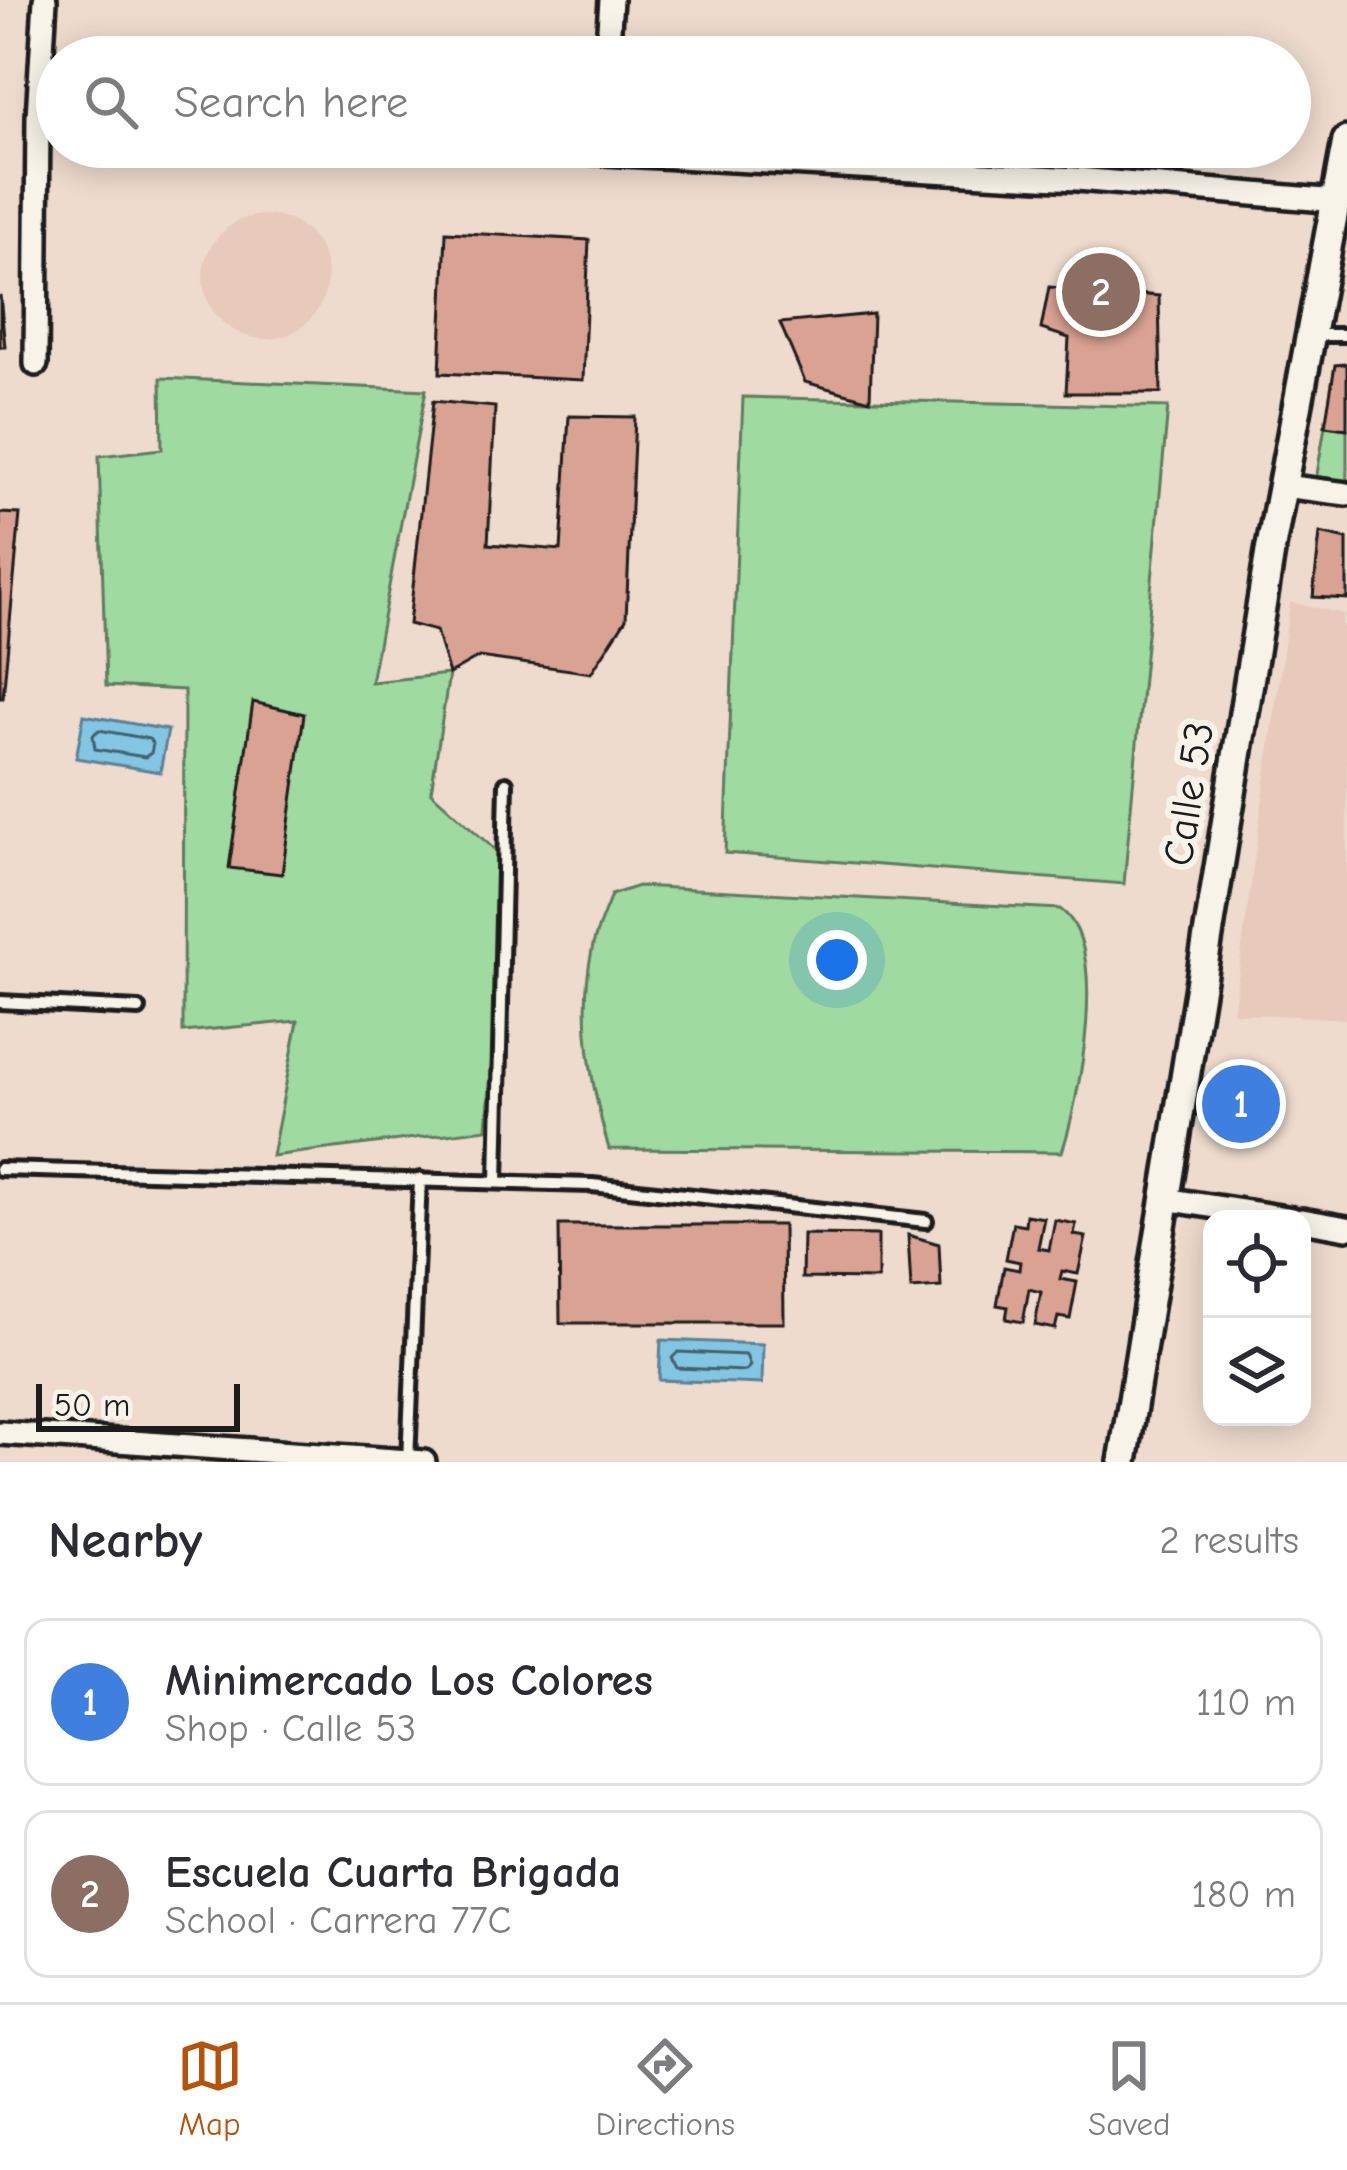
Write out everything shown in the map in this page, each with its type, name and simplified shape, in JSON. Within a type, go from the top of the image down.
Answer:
[{"type":"street","points":[[45,0],[46,36]]},
{"type":"street","points":[[609,36],[611,0]]},
{"type":"street","name":"Calle 53","points":[[1123,1462],[1308,334],[1347,141]]},
{"type":"street","points":[[36,364],[45,168]]},
{"type":"street","points":[[890,168],[1077,179],[1342,183]]},
{"type":"street","points":[[1283,486],[1347,494]]},
{"type":"street","points":[[1165,1198],[1238,1210]]},
{"type":"street","points":[[1311,1222],[1347,1228]]},
{"type":"street","points":[[0,1433],[218,1455],[424,1462]]},
{"type":"lane","points":[[1308,334],[1347,335]]},
{"type":"lane","points":[[497,1182],[506,783]]},
{"type":"lane","points":[[0,1002],[139,1010]]},
{"type":"lane","points":[[0,1169],[592,1185],[926,1221]]},
{"type":"lane","points":[[408,1461],[420,1179]]},
{"type":"shaded area","points":[[265,215],[289,220],[309,233],[322,253],[327,277],[322,301],[309,321],[289,334],[265,339],[241,334],[221,321],[208,301],[203,277],[208,253],[221,233],[241,220]]},
{"type":"shaded area","points":[[1290,602],[1344,614],[1341,625],[1347,627],[1347,1019],[1233,1013]]},
{"type":"green space","points":[[161,378],[426,390],[371,682],[449,674],[431,792],[505,859],[487,1129],[272,1156],[298,1021],[183,1032],[184,690],[106,686],[99,456],[162,449]]},
{"type":"green space","points":[[743,397],[1168,407],[1124,884],[725,853]]},
{"type":"green space","points":[[1325,426],[1347,429],[1347,484],[1316,480]]},
{"type":"green space","points":[[638,886],[1060,909],[1075,927],[1088,987],[1082,1062],[1062,1152],[609,1149],[588,1050],[588,975],[595,936],[611,895]]},
{"type":"water","points":[[84,715],[168,730],[160,772],[76,758]]},
{"type":"water","points":[[661,1340],[763,1344],[762,1384],[659,1380]]},
{"type":"building","points":[[446,232],[589,240],[583,380],[440,373]]},
{"type":"building","points":[[1049,287],[1159,296],[1161,393],[1066,393],[1069,338],[1041,329]]},
{"type":"building","points":[[0,295],[5,347],[0,347]]},
{"type":"building","points":[[873,314],[870,400],[805,382],[780,323]]},
{"type":"building","points":[[1347,364],[1347,429],[1325,426],[1335,365]]},
{"type":"building","points":[[433,401],[495,407],[488,544],[561,550],[569,416],[635,417],[626,619],[591,673],[479,657],[449,674],[436,631],[409,624]]},
{"type":"building","points":[[0,513],[20,514],[3,698],[0,698]]},
{"type":"building","points":[[1320,533],[1347,539],[1347,599],[1313,597]]},
{"type":"building","points":[[253,702],[304,714],[282,874],[229,868]]},
{"type":"building","points":[[1026,1215],[1044,1218],[1038,1248],[1049,1250],[1055,1220],[1076,1224],[1074,1235],[1086,1237],[1078,1274],[1062,1271],[1060,1279],[1077,1282],[1070,1319],[1058,1317],[1055,1329],[1035,1325],[1041,1292],[1029,1289],[1023,1322],[1006,1319],[1008,1307],[997,1305],[1004,1267],[1019,1270],[1020,1262],[1006,1259],[1013,1223],[1025,1225]]},
{"type":"building","points":[[559,1225],[783,1225],[784,1323],[560,1323]]},
{"type":"building","points":[[803,1234],[878,1235],[878,1279],[802,1278]]},
{"type":"building","points":[[908,1235],[939,1244],[941,1287],[911,1289]]},
{"type":"place","name":"Escuela Cuarta Brigada","points":[[1101,292]]},
{"type":"place","name":"Minimercado Los Colores","points":[[1241,1104]]}]
